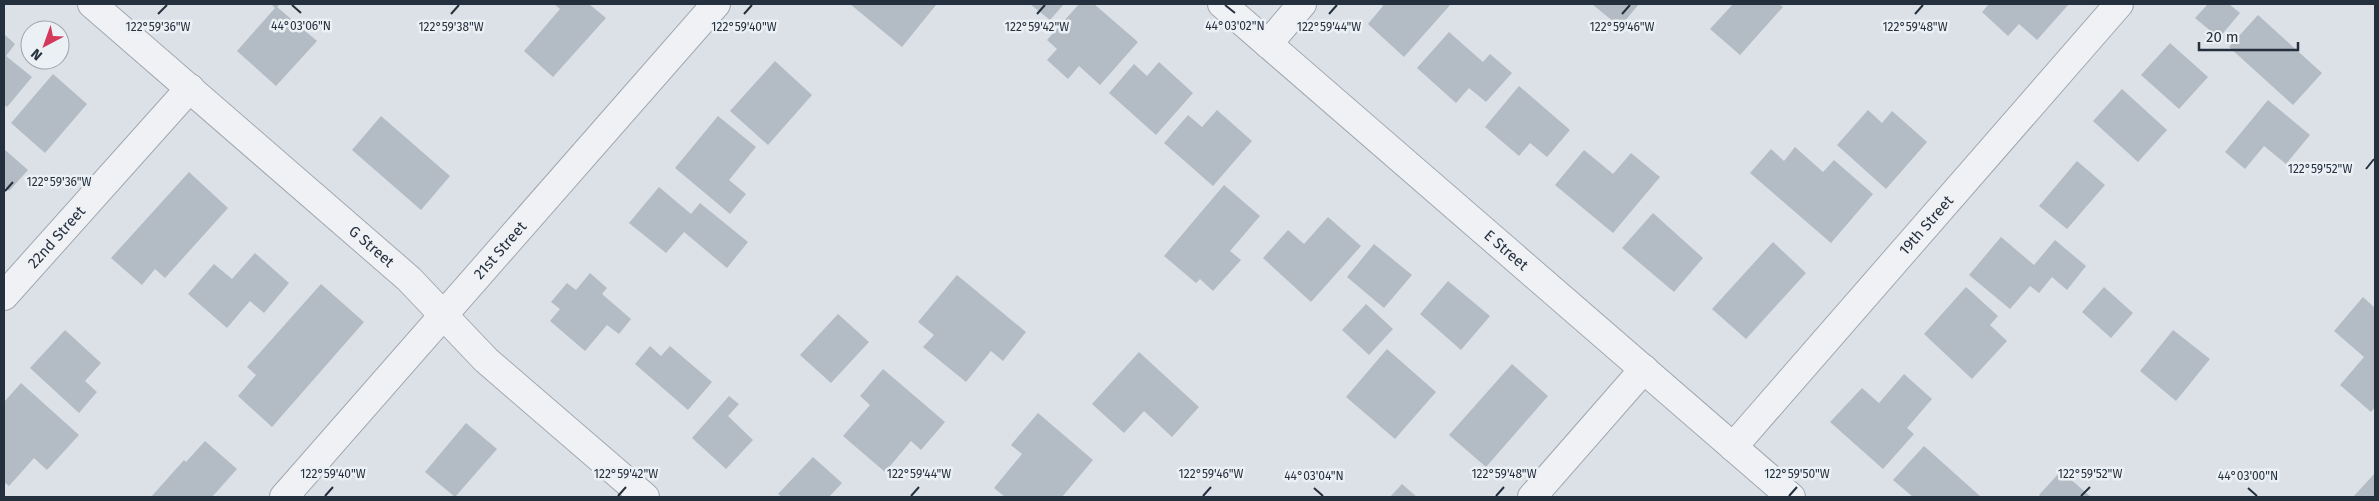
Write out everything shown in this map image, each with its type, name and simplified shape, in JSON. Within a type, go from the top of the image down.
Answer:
[{"type":"street","name":"G Street","points":[[92,4],[409,279],[486,360],[645,497]]},
{"type":"street","name":"21st Street","points":[[284,497],[716,4]]},
{"type":"street","name":"E Street","points":[[1222,4],[1791,497]]},
{"type":"street","points":[[1268,44],[1302,4]]},
{"type":"street","name":"19th Street","points":[[1733,447],[2119,4]]},
{"type":"street","name":"22nd Street","points":[[4,296],[190,88]]},
{"type":"street","points":[[1532,497],[1644,369]]},
{"type":"building","points":[[271,4],[280,4],[277,7],[317,41],[276,86],[237,51],[275,8]]},
{"type":"building","points":[[554,4],[589,4],[606,18],[553,77],[524,51],[560,9]]},
{"type":"building","points":[[850,4],[935,4],[936,5],[902,47]]},
{"type":"building","points":[[1030,4],[1064,4],[1050,20]]},
{"type":"building","points":[[1079,4],[1094,4],[1138,42],[1100,85],[1079,66],[1068,79],[1047,60],[1057,49],[1047,40]]},
{"type":"building","points":[[1381,4],[1451,4],[1404,57],[1368,24],[1383,6]]},
{"type":"building","points":[[1592,4],[1639,4],[1620,27]]},
{"type":"building","points":[[1733,4],[1779,4],[1783,7],[1740,55],[1710,29]]},
{"type":"building","points":[[1989,4],[2069,4],[2037,40],[2019,24],[2008,36],[1982,12]]},
{"type":"building","points":[[2208,4],[2229,4],[2240,13],[2219,38],[2195,18]]},
{"type":"building","points":[[2258,15],[2322,73],[2293,105],[2229,47]]},
{"type":"building","points":[[1449,32],[1483,62],[1490,54],[1512,73],[1486,102],[1469,88],[1456,103],[1417,68]]},
{"type":"building","points":[[4,34],[15,44],[6,56],[20,67],[20,70],[23,70],[32,77],[7,107],[4,104]]},
{"type":"building","points":[[2170,43],[2208,77],[2179,109],[2141,75]]},
{"type":"building","points":[[775,61],[812,95],[768,145],[730,111]]},
{"type":"building","points":[[1159,62],[1193,93],[1156,135],[1109,93],[1134,64],[1147,76]]},
{"type":"building","points":[[53,74],[87,104],[45,153],[11,123]]},
{"type":"building","points":[[1519,86],[1570,130],[1547,157],[1530,143],[1519,156],[1485,127]]},
{"type":"building","points":[[2122,89],[2167,130],[2138,162],[2093,121]]},
{"type":"building","points":[[2268,100],[2310,135],[2286,164],[2264,146],[2245,169],[2225,152]]},
{"type":"building","points":[[1217,110],[1252,141],[1213,186],[1164,143],[1188,115],[1202,127]]},
{"type":"building","points":[[1868,110],[1882,123],[1892,111],[1927,142],[1886,189],[1837,145]]},
{"type":"building","points":[[381,116],[450,176],[421,210],[352,150]]},
{"type":"building","points":[[718,116],[756,147],[729,180],[746,194],[730,214],[675,168]]},
{"type":"building","points":[[1795,147],[1823,172],[1834,160],[1873,194],[1831,243],[1750,173],[1771,149],[1784,161]]},
{"type":"building","points":[[4,149],[28,170],[9,191],[4,186]]},
{"type":"building","points":[[1584,150],[1613,174],[1631,153],[1660,177],[1613,233],[1555,185]]},
{"type":"building","points":[[2077,161],[2105,185],[2067,229],[2039,206]]},
{"type":"building","points":[[189,172],[228,208],[165,278],[155,269],[142,285],[111,258]]},
{"type":"building","points":[[1224,185],[1260,216],[1230,251],[1241,260],[1213,291],[1200,279],[1196,283],[1164,256]]},
{"type":"building","points":[[659,187],[691,214],[700,203],[748,242],[727,268],[684,232],[666,253],[629,223]]},
{"type":"building","points":[[1653,213],[1703,258],[1674,292],[1622,248]]},
{"type":"building","points":[[1328,217],[1361,246],[1311,302],[1263,258],[1288,230],[1304,244]]},
{"type":"building","points":[[2001,237],[2034,265],[2055,240],[2086,266],[2067,290],[2052,277],[2039,293],[2030,286],[2010,309],[1969,275]]},
{"type":"building","points":[[1773,242],[1806,273],[1746,339],[1712,309]]},
{"type":"building","points":[[1374,244],[1412,275],[1384,308],[1347,277]]},
{"type":"building","points":[[255,253],[289,283],[264,313],[250,301],[227,328],[188,294],[214,264],[232,279]]},
{"type":"building","points":[[590,273],[607,288],[602,294],[631,319],[619,334],[607,325],[585,351],[550,321],[560,309],[551,302],[567,283],[576,290]]},
{"type":"building","points":[[957,275],[1026,332],[1003,361],[991,351],[966,382],[923,347],[934,335],[918,322]]},
{"type":"building","points":[[1448,281],[1490,316],[1461,350],[1420,314]]},
{"type":"building","points":[[321,284],[364,322],[272,427],[238,396],[256,375],[247,367]]},
{"type":"building","points":[[1966,287],[1998,316],[1990,325],[2007,341],[1972,379],[1924,334]]},
{"type":"building","points":[[2104,287],[2133,313],[2111,338],[2082,312]]},
{"type":"building","points":[[2363,297],[2375,308],[2375,407],[2371,412],[2340,385],[2364,357],[2334,331]]},
{"type":"building","points":[[1366,304],[1393,329],[1369,355],[1342,330]]},
{"type":"building","points":[[838,314],[869,342],[831,383],[800,355]]},
{"type":"building","points":[[65,330],[101,363],[85,381],[97,392],[79,413],[30,368]]},
{"type":"building","points":[[2173,330],[2210,359],[2176,401],[2140,371]]},
{"type":"building","points":[[650,346],[661,356],[670,346],[712,382],[688,410],[635,364]]},
{"type":"building","points":[[1387,349],[1436,392],[1395,439],[1346,397]]},
{"type":"building","points":[[1139,352],[1199,407],[1172,437],[1144,411],[1124,433],[1092,404]]},
{"type":"building","points":[[1512,364],[1548,396],[1486,467],[1449,435]]},
{"type":"building","points":[[883,369],[945,422],[921,450],[911,441],[885,472],[843,436],[870,405],[860,396]]},
{"type":"building","points":[[1904,374],[1932,399],[1907,428],[1914,434],[1883,469],[1830,422],[1862,388],[1879,403]]},
{"type":"building","points":[[21,383],[79,435],[47,470],[34,458],[9,486],[4,482],[4,399],[5,401]]},
{"type":"building","points":[[729,396],[739,404],[728,416],[753,440],[726,469],[692,438]]},
{"type":"building","points":[[1038,413],[1093,460],[1062,497],[1005,497],[994,488],[1022,454],[1011,445]]},
{"type":"building","points":[[466,423],[497,449],[455,497],[425,472]]},
{"type":"building","points":[[205,441],[237,469],[212,497],[151,497],[184,460],[186,462]]},
{"type":"building","points":[[1924,446],[1981,497],[1913,497],[1893,480]]},
{"type":"building","points":[[813,457],[842,483],[829,497],[782,497],[778,494]]},
{"type":"building","points":[[2061,471],[2091,497],[2041,497],[2039,495]]},
{"type":"building","points":[[2375,473],[2375,497],[2353,497]]},
{"type":"building","points":[[1402,484],[1417,497],[1390,497]]}]
